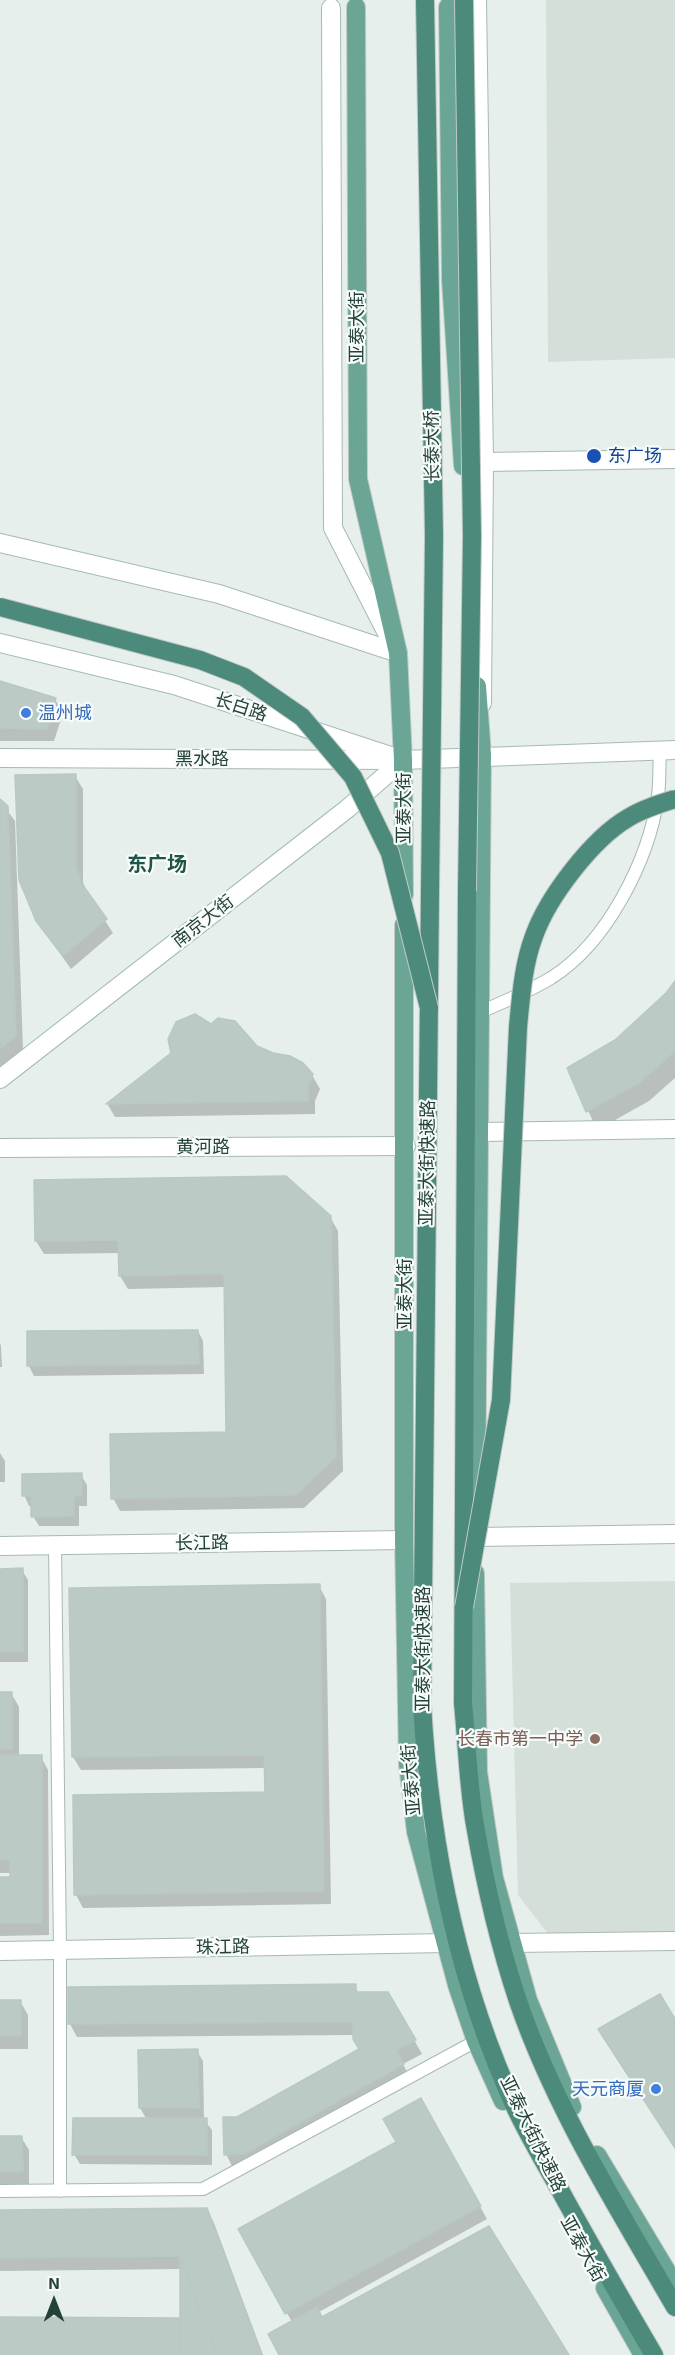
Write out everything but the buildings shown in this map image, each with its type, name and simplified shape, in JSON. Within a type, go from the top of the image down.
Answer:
[{"type":"highway","name":"长泰大桥","points":[[425,0],[434,536],[430,893]]},
{"type":"highway","name":"亚泰大街快速路","points":[[456,3],[472,536],[467,891],[463,1703],[475,1823],[493,1907],[518,2001],[553,2085],[589,2157],[675,2307]]},
{"type":"highway","points":[[0,607],[201,660],[244,677],[302,717],[353,777],[390,853],[429,1008]]},
{"type":"highway","points":[[464,1607],[501,1400],[518,1027],[524,972],[533,936],[551,900],[578,864],[610,832],[627,818],[675,799]]},
{"type":"highway","name":"亚泰大街快速路","points":[[430,893],[422,1704],[426,1775],[435,1840],[449,1912],[462,1958],[480,2016],[516,2109],[654,2355]]},
{"type":"main road","points":[[456,3],[451,280],[482,755],[476,1538],[478,1772],[495,1878],[528,2000],[582,2130],[675,2285]]},
{"type":"main road","name":"亚泰大街","points":[[356,7],[358,479],[398,653],[403,760],[406,1146],[404,1540],[408,1764],[416,1832],[476,2041],[521,2139],[643,2355]]},
{"type":"street","points":[[477,1],[484,462],[482,755],[668,749]]},
{"type":"street","points":[[331,8],[333,528],[398,653]]},
{"type":"street","points":[[484,462],[675,459]]},
{"type":"street","points":[[0,543],[219,594],[398,653]]},
{"type":"street","name":"长白路","points":[[0,643],[174,685],[403,760],[482,755]]},
{"type":"street","name":"黑水路","points":[[0,758],[403,760]]},
{"type":"street","name":"南京大街","points":[[0,1079],[347,809],[403,760]]},
{"type":"street","points":[[480,1132],[675,1129]]},
{"type":"street","name":"黄河路","points":[[0,1148],[406,1146]]},
{"type":"street","points":[[476,1538],[675,1534]]},
{"type":"street","name":"长江路","points":[[0,1546],[404,1540]]},
{"type":"street","points":[[511,1943],[675,1941]]},
{"type":"street","name":"珠江路","points":[[0,1951],[446,1943]]},
{"type":"lane","points":[[480,1012],[553,976],[594,939],[624,896],[645,849],[668,749]]},
{"type":"lane","points":[[55,1546],[60,1950],[60,2191]]},
{"type":"lane","points":[[0,2191],[203,2189],[476,2041]]},
{"type":"shaded area","points":[[546,0],[675,0],[675,358],[548,362]]},
{"type":"shaded area","name":"长春市第一中学","points":[[675,1581],[675,1934],[549,1935],[518,1895],[510,1583]]},
{"type":"place","name":"东广场","points":[[594,456]]},
{"type":"place","name":"温州城","points":[[26,713]]},
{"type":"place","name":"长春市第一中学","points":[[595,1739]]},
{"type":"place","name":"天元商厦","points":[[656,2089]]},
{"type":"district","name":"东广场","points":[[157,864]]}]
